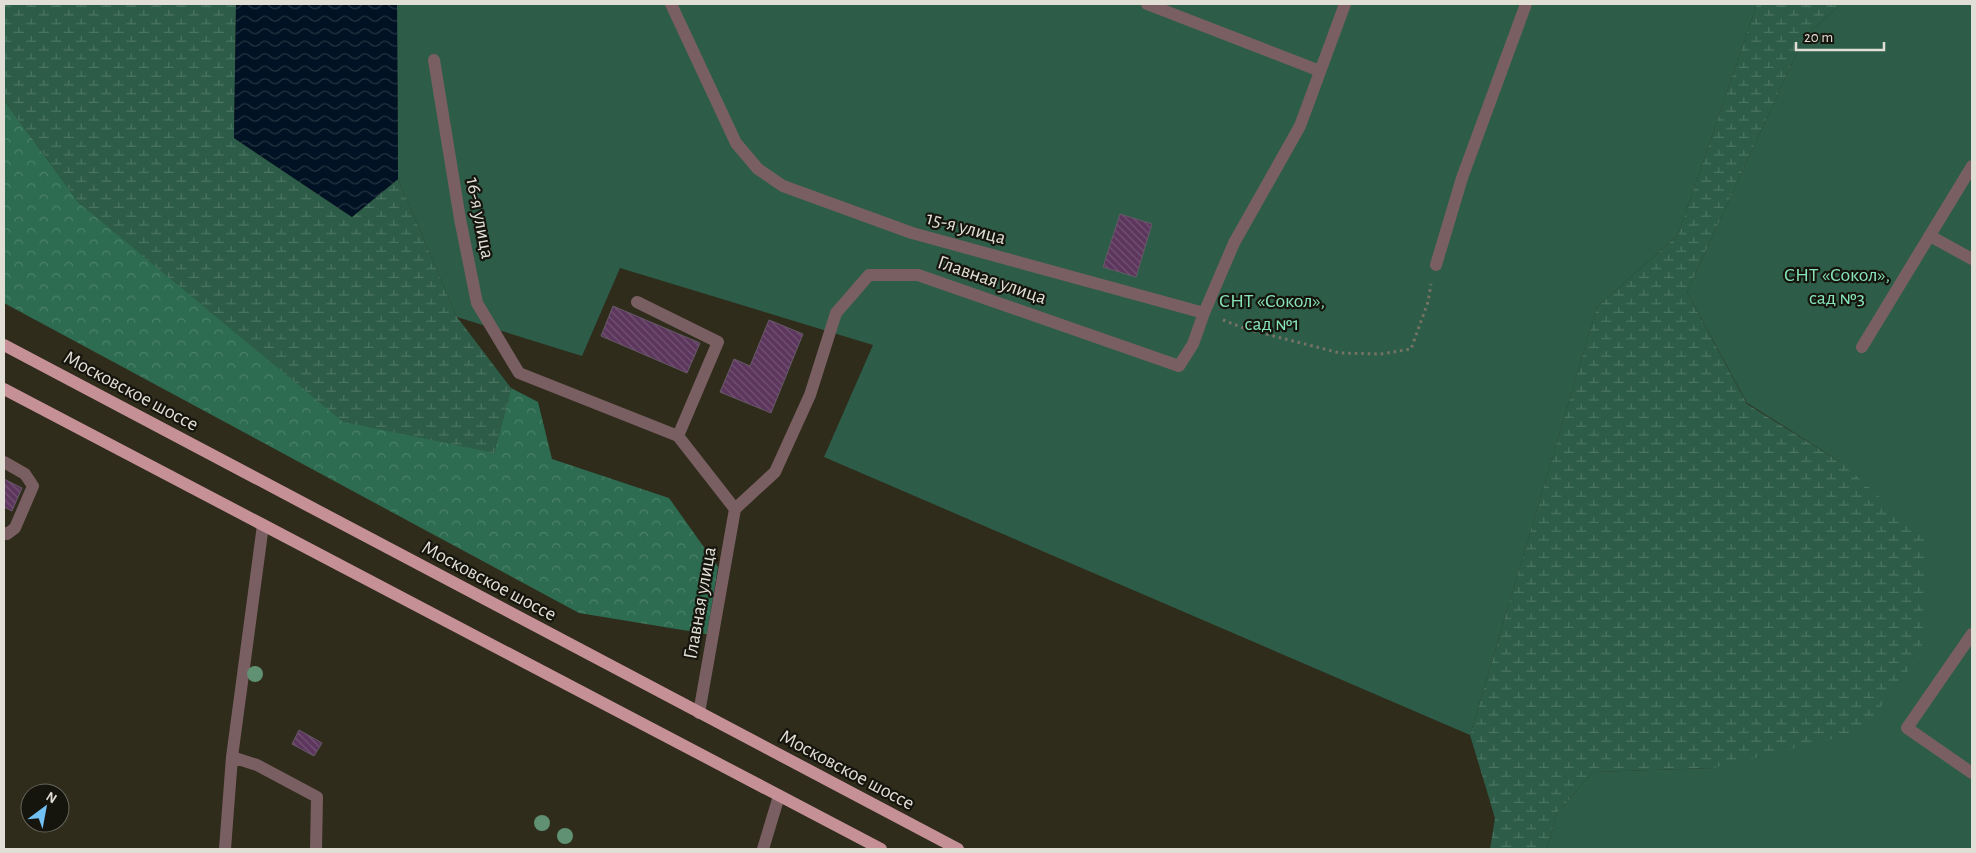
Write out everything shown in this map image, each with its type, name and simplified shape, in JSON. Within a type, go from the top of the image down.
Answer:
[{"type":"main road","name":"Московское шоссе","points":[[4,345],[958,849]]},
{"type":"main road","points":[[4,389],[881,849]]},
{"type":"street","name":"15-я улица","points":[[671,4],[736,143],[758,169],[783,186],[912,233],[1204,313]]},
{"type":"street","points":[[1147,4],[1320,71]]},
{"type":"street","name":"Главная улица","points":[[700,713],[735,509],[775,472],[810,395],[836,313],[869,275],[918,275],[1179,366],[1193,344],[1234,243],[1300,126],[1345,4]]},
{"type":"street","points":[[1436,265],[1462,178],[1526,4]]},
{"type":"street","name":"16-я улица","points":[[434,60],[460,219],[477,303],[519,373],[678,436]]},
{"type":"street","points":[[1862,347],[1972,166]]},
{"type":"street","points":[[1930,236],[1972,259]]},
{"type":"street","points":[[637,302],[718,342],[678,436],[735,509]]},
{"type":"street","points":[[4,462],[25,474],[33,486],[15,528],[7,534],[4,533]]},
{"type":"street","points":[[225,849],[232,757],[263,525]]},
{"type":"street","points":[[1972,634],[1907,728],[1972,773]]},
{"type":"street","points":[[232,757],[257,765],[317,797],[316,849]]},
{"type":"street","points":[[762,849],[778,796]]},
{"type":"path","points":[[1204,313],[1246,329],[1340,353],[1382,354],[1411,349],[1428,302],[1436,265]]},
{"type":"green space","points":[[4,4],[236,4],[234,138],[352,217],[398,179],[457,317],[511,388],[494,453],[343,422],[80,204],[4,100]]},
{"type":"green space","name":"СНТ «Сокол», сад №1","points":[[397,4],[1757,4],[1678,235],[1597,307],[1470,735],[824,457],[873,345],[620,268],[582,356],[457,317],[398,179]]},
{"type":"green space","points":[[1757,4],[1841,4],[1804,37],[1687,292],[1747,404],[1842,463],[1925,538],[1922,652],[1862,732],[1713,768],[1593,772],[1557,813],[1547,849],[1490,849],[1495,818],[1470,735],[1597,307],[1678,235]]},
{"type":"green space","name":"СНТ «Сокол», сад №3","points":[[1841,4],[1972,4],[1972,849],[1547,849],[1557,813],[1593,772],[1713,768],[1842,463],[1747,403],[1687,292],[1804,37]]},
{"type":"green space","points":[[4,100],[80,204],[494,453],[511,388],[538,402],[552,459],[669,498],[718,567],[707,634],[579,613],[4,303]]},
{"type":"water","points":[[236,4],[397,4],[398,179],[352,217],[234,138]]},
{"type":"building","points":[[1120,214],[1152,224],[1136,277],[1103,267]]},
{"type":"building","points":[[613,306],[700,343],[687,373],[601,336]]},
{"type":"building","points":[[769,320],[803,334],[771,413],[720,392],[734,359],[750,366]]},
{"type":"building","points":[[4,479],[22,488],[12,511],[4,507]]},
{"type":"building","points":[[299,730],[322,743],[314,756],[292,744]]}]
